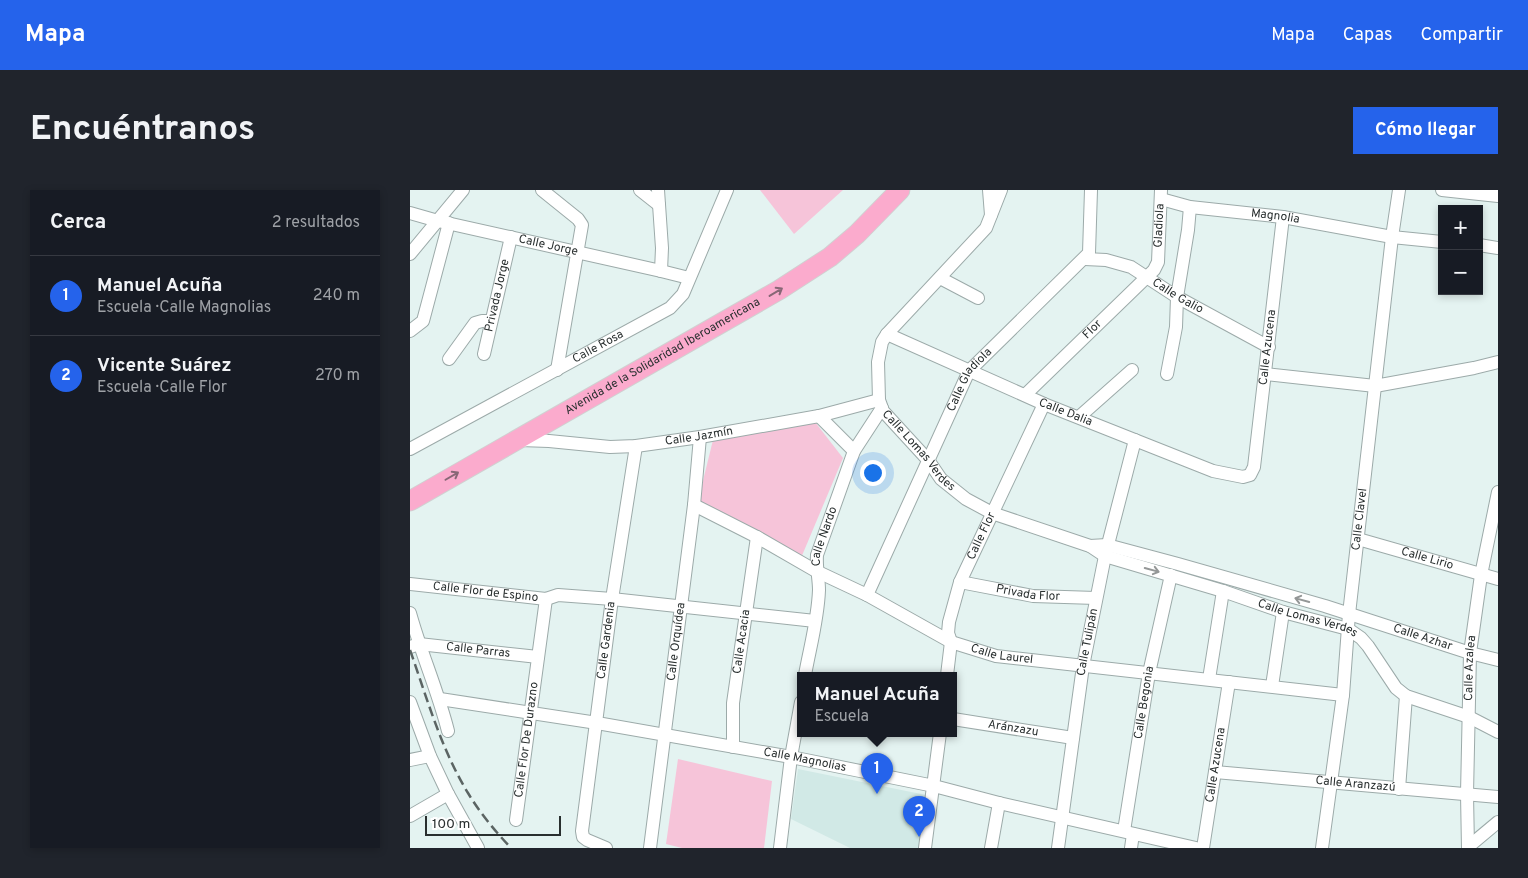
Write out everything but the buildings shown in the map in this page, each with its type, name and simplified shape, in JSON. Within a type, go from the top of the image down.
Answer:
[{"type":"highway","name":"Avenida de la Solidaridad Iberoamericana","points":[[410,501],[779,290],[830,257],[857,234],[900,190]]},
{"type":"street","points":[[410,254],[444,222],[463,190]]},
{"type":"street","points":[[542,190],[582,225],[557,370]]},
{"type":"street","points":[[640,190],[659,205]]},
{"type":"street","points":[[658,190],[662,248],[661,270]]},
{"type":"street","name":"Calle Rosa","points":[[410,448],[670,308],[683,294],[688,278],[697,262],[727,190]]},
{"type":"street","points":[[989,190],[992,217]]},
{"type":"street","name":"Calle Lomas Verdes","points":[[1002,190],[986,228],[887,334],[879,351],[878,374],[881,404],[890,419],[928,460],[941,479],[966,499],[992,513],[1283,612],[1348,629],[1361,638],[1368,646],[1396,688],[1406,696],[1469,717],[1498,732]]},
{"type":"street","points":[[1084,259],[1089,253],[1090,244],[1091,190]]},
{"type":"street","name":"Calle Clavel","points":[[1322,848],[1343,695],[1349,614],[1399,190]]},
{"type":"street","points":[[1442,190],[1498,196]]},
{"type":"street","name":"Magnolia","points":[[1161,194],[1190,207],[1283,217],[1392,237],[1438,242]]},
{"type":"street","name":"Gladiola","points":[[1158,262],[1161,194]]},
{"type":"street","points":[[1167,374],[1176,327],[1177,297],[1190,207]]},
{"type":"street","name":"Calle Jorge","points":[[410,213],[661,270],[688,278]]},
{"type":"street","name":"Calle Azucena","points":[[1250,474],[1254,467],[1283,217]]},
{"type":"street","points":[[410,330],[423,320],[444,222]]},
{"type":"street","name":"Privada Jorge","points":[[484,354],[511,237]]},
{"type":"street","points":[[1483,246],[1498,248]]},
{"type":"street","name":"Calle Galio","points":[[1084,259],[1106,260],[1131,267],[1177,297],[1269,346]]},
{"type":"street","name":"Calle Gladiola","points":[[867,595],[969,371],[1084,259]]},
{"type":"street","name":"Flor","points":[[1025,395],[1148,277],[1158,262]]},
{"type":"street","points":[[940,278],[978,298]]},
{"type":"street","points":[[449,359],[475,323],[482,320],[492,321]]},
{"type":"street","name":"Calle Dalia","points":[[887,334],[1044,404],[1213,471],[1243,477],[1250,474]]},
{"type":"street","points":[[1265,374],[1375,386],[1498,362]]},
{"type":"street","points":[[1079,417],[1132,370]]},
{"type":"street","name":"Calle Jazmín","points":[[515,440],[549,441],[610,447],[636,446],[700,437],[881,404]]},
{"type":"street","name":"Calle Nardo","points":[[806,672],[819,589],[816,571],[817,555],[854,451],[881,404]]},
{"type":"street","name":"Calle Flor","points":[[947,672],[951,642],[948,633],[949,622],[960,582],[1044,404]]},
{"type":"street","points":[[819,416],[854,451]]},
{"type":"street","name":"Calle Orquídea","points":[[650,848],[694,504],[700,437]]},
{"type":"street","name":"Calle Tulipán","points":[[1058,848],[1083,666],[1106,551],[1135,440]]},
{"type":"street","name":"Calle Gardenia","points":[[606,848],[583,837],[582,830],[612,599],[636,446]]},
{"type":"street","name":"Calle Azalea","points":[[1468,848],[1467,794],[1470,653],[1481,575],[1498,492]]},
{"type":"street","name":"Calle Laurel","points":[[694,504],[816,571],[867,595],[951,642],[996,656],[1209,678],[1343,695]]},
{"type":"street","name":"Calle Acacia","points":[[734,746],[733,703],[757,537]]},
{"type":"street","name":"Calle Lirio","points":[[1358,539],[1498,579]]},
{"type":"street","name":"Calle Lomas Verdes","points":[[1106,551],[1178,564],[1349,614]]},
{"type":"street","name":"Calle Begonia","points":[[1131,848],[1128,833],[1149,673],[1171,575]]},
{"type":"street","name":"Privada Flor","points":[[960,582],[1033,596],[1096,598]]},
{"type":"street","name":"Calle Flor de Espino","points":[[410,584],[546,599],[558,595],[612,599],[745,615],[815,621]]},
{"type":"street","points":[[1209,678],[1223,591]]},
{"type":"street","points":[[538,658],[546,599]]},
{"type":"street","points":[[1272,686],[1283,612]]},
{"type":"street","points":[[410,613],[414,646],[440,699],[448,731]]},
{"type":"street","name":"Calle Azhar","points":[[1349,614],[1470,653],[1498,660]]},
{"type":"street","name":"Calle Parras","points":[[414,646],[538,658]]},
{"type":"street","name":"Calle Flor De Durazno","points":[[516,820],[538,658]]},
{"type":"street","name":"Calle Azucena","points":[[1203,848],[1229,682]]},
{"type":"street","points":[[1399,789],[1406,696]]},
{"type":"street","name":"Calle Magnolias","points":[[440,699],[664,734],[791,757],[934,786],[998,803],[1196,848]]},
{"type":"street","points":[[410,702],[430,756],[448,794],[478,848]]},
{"type":"street","name":"Aránzazu","points":[[957,720],[1073,738]]},
{"type":"street","points":[[780,848],[797,724]]},
{"type":"street","points":[[925,848],[940,737]]},
{"type":"street","points":[[410,760],[430,756]]},
{"type":"street","name":"Calle Aranzazú","points":[[1214,772],[1498,797]]},
{"type":"street","points":[[410,816],[448,794]]},
{"type":"street","points":[[991,848],[998,803]]},
{"type":"street","points":[[1468,848],[1498,822]]},
{"type":"shaded area","points":[[760,190],[843,190],[794,234]]},
{"type":"shaded area","points":[[815,422],[843,458],[801,558],[698,501],[713,440]]},
{"type":"shaded area","points":[[678,759],[772,781],[764,848],[682,848],[666,844]]},
{"type":"shaded area","points":[[798,769],[926,795],[921,848],[850,848],[791,819]]},
{"type":"railway","points":[[410,650],[435,723],[458,776],[483,815],[511,848]]},
{"type":"place","name":"Manuel Acuña","points":[[877,794]]},
{"type":"place","name":"Vicente Suárez","points":[[919,837]]}]
